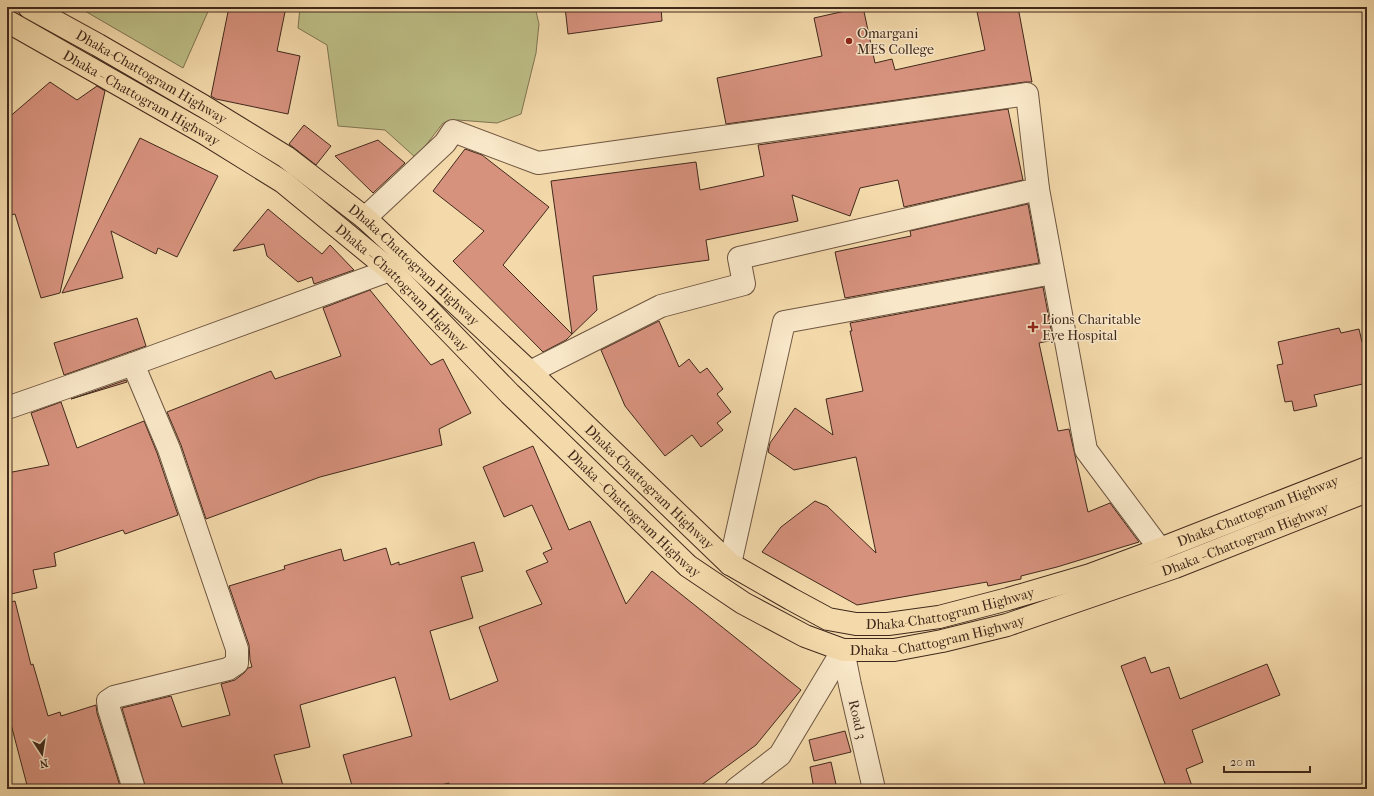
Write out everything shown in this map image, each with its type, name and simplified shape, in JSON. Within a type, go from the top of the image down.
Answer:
[{"type":"highway","name":"Dhaka-Chattogram Highway","points":[[29,7],[105,48],[286,157],[365,218],[396,262],[530,372],[730,564],[791,599],[828,618],[856,624],[888,624],[939,617],[1008,599],[1090,575],[1367,468]]},
{"type":"highway","name":"Dhaka - Chattogram Highway","points":[[7,21],[204,133],[283,182],[396,262],[510,394],[688,566],[743,604],[805,636],[843,650],[894,650],[942,641],[1007,625],[1176,567],[1367,491]]},
{"type":"street","points":[[365,218],[445,143],[453,131],[538,164],[1027,94],[1038,189],[1086,450],[1160,549]]},
{"type":"street","points":[[530,372],[661,306],[744,284],[739,258],[1038,189]]},
{"type":"street","points":[[7,408],[133,364],[396,262]]},
{"type":"street","points":[[730,564],[784,322],[1054,272]]},
{"type":"street","points":[[133,364],[169,449],[237,649],[237,663],[228,668],[114,697],[108,701],[109,709],[134,789]]},
{"type":"street","points":[[736,789],[780,755],[843,650]]},
{"type":"street","name":"Road 3","points":[[843,650],[874,789]]},
{"type":"green space","points":[[78,7],[210,7],[183,68]]},
{"type":"green space","points":[[300,7],[535,7],[539,24],[536,53],[521,114],[497,123],[458,120],[443,123],[416,158],[385,130],[338,126],[327,45],[298,28]]},
{"type":"building","points":[[229,7],[286,7],[277,51],[300,56],[288,114],[216,99],[211,96]]},
{"type":"building","points":[[565,7],[661,7],[662,21],[568,34]]},
{"type":"building","points":[[863,7],[875,63],[892,59],[895,70],[985,50],[976,7],[1018,7],[1032,82],[726,124],[717,78],[822,56],[814,18]]},
{"type":"building","points":[[50,82],[77,100],[97,86],[105,91],[60,293],[41,298],[15,214],[7,216],[7,119]]},
{"type":"building","points":[[1008,109],[1023,180],[904,207],[898,180],[860,188],[850,216],[792,195],[798,221],[706,240],[709,260],[593,276],[597,310],[566,340],[543,352],[453,261],[484,231],[433,191],[465,149],[482,155],[549,207],[503,265],[572,334],[551,181],[696,162],[700,190],[764,176],[758,145]]},
{"type":"building","points":[[304,125],[331,146],[316,165],[289,144]]},
{"type":"building","points":[[140,138],[218,176],[177,257],[158,248],[156,254],[111,231],[123,278],[62,293]]},
{"type":"building","points":[[378,140],[405,163],[373,193],[335,156]]},
{"type":"building","points":[[1028,204],[1039,263],[845,298],[835,252],[911,236],[910,231]]},
{"type":"building","points":[[268,209],[322,254],[330,245],[354,270],[314,284],[312,277],[298,282],[267,256],[264,244],[233,251]]},
{"type":"building","points":[[1043,287],[1053,340],[1039,343],[1058,431],[1069,429],[1088,512],[1110,503],[1139,542],[1057,567],[1021,576],[1021,579],[988,586],[987,582],[857,605],[762,552],[781,527],[815,501],[827,506],[876,553],[856,457],[794,470],[768,452],[770,443],[795,408],[833,435],[826,399],[863,391],[850,331],[852,331],[850,323]]},
{"type":"building","points":[[370,290],[431,365],[443,359],[471,413],[439,429],[442,445],[320,477],[206,519],[181,445],[167,412],[271,371],[275,379],[341,356],[323,308]]},
{"type":"building","points":[[137,318],[146,346],[64,375],[54,343]]},
{"type":"building","points":[[659,321],[679,367],[689,359],[700,373],[707,368],[723,389],[717,394],[731,412],[717,423],[723,430],[701,447],[692,435],[665,456],[625,406],[601,350]]},
{"type":"building","points":[[1339,328],[1341,333],[1359,329],[1362,342],[1367,340],[1367,383],[1314,395],[1317,406],[1294,411],[1292,401],[1285,402],[1277,365],[1283,364],[1278,342]]},
{"type":"building","points":[[126,380],[127,382],[71,399]]},
{"type":"building","points":[[61,402],[77,448],[144,421],[157,453],[178,515],[125,534],[123,530],[54,553],[56,566],[33,570],[37,588],[7,595],[7,473],[49,465],[31,413]]},
{"type":"building","points":[[533,446],[569,530],[590,521],[626,604],[652,571],[801,690],[756,745],[696,789],[449,789],[449,783],[425,789],[353,789],[343,755],[412,736],[395,677],[300,705],[310,747],[274,755],[284,789],[146,789],[122,708],[171,696],[182,727],[230,715],[221,684],[235,680],[248,668],[252,667],[249,645],[229,586],[285,569],[284,566],[341,549],[344,561],[386,548],[391,565],[399,562],[399,565],[474,542],[483,571],[461,577],[473,618],[430,631],[450,700],[498,681],[479,627],[542,604],[526,571],[548,562],[543,553],[552,549],[532,505],[504,517],[483,467]]},
{"type":"building","points":[[15,601],[31,665],[33,664],[48,716],[60,712],[61,716],[96,705],[97,713],[121,789],[28,789],[7,709],[7,603]]},
{"type":"building","points":[[1145,657],[1151,673],[1169,667],[1180,699],[1267,664],[1280,695],[1192,730],[1203,762],[1186,769],[1193,789],[1167,789],[1121,666]]},
{"type":"building","points":[[845,731],[851,752],[814,761],[809,740]]},
{"type":"building","points":[[831,762],[837,789],[814,789],[810,767]]},
{"type":"place","name":"Omargani MES College","points":[[849,41]]},
{"type":"place","name":"Lions Charitable Eye Hospital","points":[[1033,327]]}]
